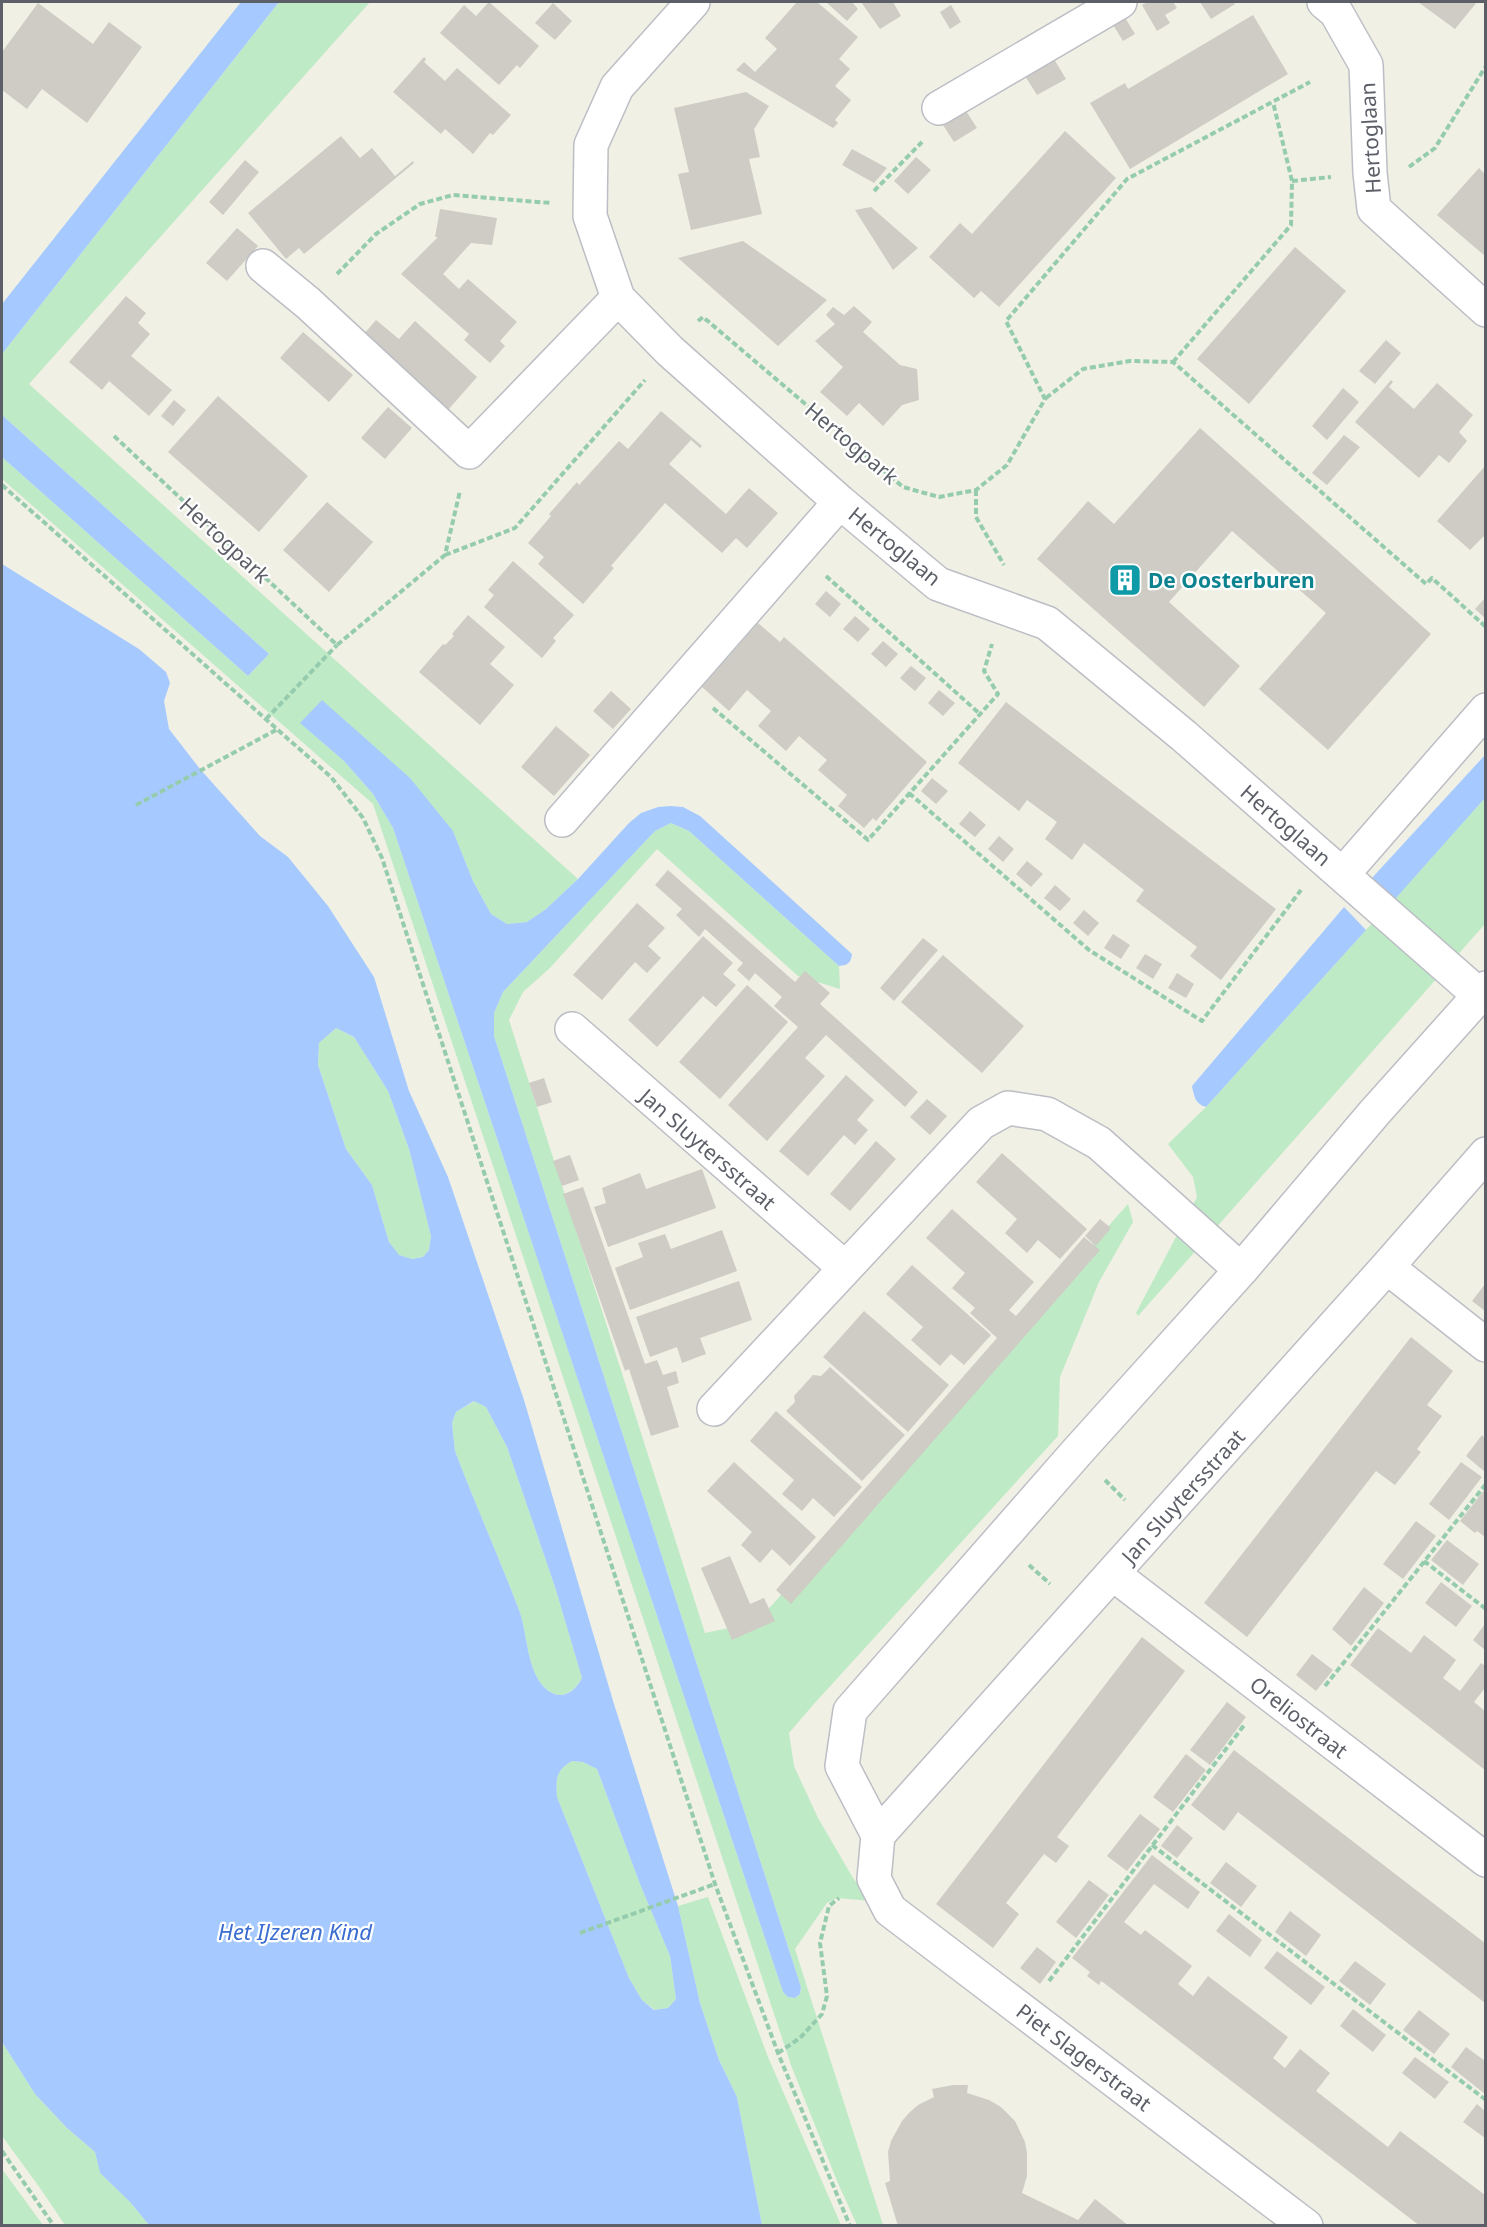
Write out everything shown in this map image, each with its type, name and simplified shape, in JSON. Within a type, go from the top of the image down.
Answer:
[{"type":"street","name":"Hertoglaan","points":[[693,2],[617,87],[591,145],[590,216],[618,298],[670,351],[840,502],[938,584],[1047,624],[1184,736],[1334,867],[1482,991]]},
{"type":"street","points":[[939,108],[1120,2]]},
{"type":"street","name":"Hertoglaan","points":[[1324,2],[1336,12],[1366,65],[1370,173],[1374,209],[1485,310]]},
{"type":"street","points":[[263,266],[308,303],[469,452],[618,298]]},
{"type":"street","points":[[562,820],[840,502]]},
{"type":"street","points":[[1334,867],[1485,710]]},
{"type":"street","points":[[874,1880],[878,1835],[842,1766],[850,1711],[1077,1452],[1241,1270],[1375,1112],[1482,991]]},
{"type":"street","name":"Jan Sluytersstraat","points":[[572,1029],[845,1268]]},
{"type":"street","points":[[714,1409],[981,1123],[1008,1108],[1047,1114],[1099,1143],[1241,1270]]},
{"type":"street","name":"Jan Sluytersstraat","points":[[878,1835],[1387,1267],[1485,1154]]},
{"type":"street","points":[[1387,1267],[1485,1345]]},
{"type":"street","name":"Oreliostraat","points":[[1113,1574],[1485,1860]]},
{"type":"street","name":"Piet Slagerstraat","points":[[874,1880],[890,1910],[1306,2226]]},
{"type":"path","points":[[1310,82],[1126,179],[1006,321],[1045,399],[1083,369],[1130,361],[1173,362],[1426,584],[1432,578],[1485,627]]},
{"type":"path","points":[[1173,362],[1291,225],[1292,181],[1273,102]]},
{"type":"path","points":[[874,191],[942,120],[939,108]]},
{"type":"path","points":[[308,303],[376,234],[420,204],[453,195],[590,207]]},
{"type":"path","name":"Hertogpark","points":[[266,718],[337,645],[445,555],[515,528],[670,351],[703,317],[903,487],[939,497],[976,490],[1007,465],[1045,399]]},
{"type":"path","name":"Hertogpark","points":[[114,436],[337,645]]},
{"type":"path","points":[[445,555],[469,452]]},
{"type":"path","points":[[2,484],[331,777],[363,818],[382,858],[715,1884],[778,2053],[850,2226]]},
{"type":"path","points":[[682,682],[868,840],[998,694],[984,671],[1010,577],[976,517],[976,490]]},
{"type":"path","points":[[798,550],[980,714]]},
{"type":"path","points":[[136,805],[278,729]]},
{"type":"path","points":[[909,794],[1089,950],[1202,1021],[1334,867]]},
{"type":"path","points":[[1077,1452],[1154,1528]]},
{"type":"path","points":[[1300,1718],[1485,1484]]},
{"type":"path","points":[[1001,1539],[1080,1611]]},
{"type":"path","points":[[1424,1561],[1485,1609]]},
{"type":"path","points":[[1025,2012],[1268,1693]]},
{"type":"path","points":[[1152,1845],[1485,2100]]},
{"type":"path","points":[[778,2053],[800,2038],[822,2013],[827,1996],[820,1942],[828,1906],[851,1888],[874,1880]]},
{"type":"path","points":[[580,1933],[715,1884]]},
{"type":"path","points":[[2,2151],[54,2226]]},
{"type":"green space","points":[[279,2],[370,2],[29,384],[578,879],[546,909],[527,922],[507,924],[491,914],[473,881],[453,831],[301,723],[344,761],[373,794],[393,828],[783,1992],[788,1997],[795,1998],[800,1994],[801,1987],[494,1036],[494,1013],[503,992],[655,831],[671,823],[689,831],[839,966],[840,989],[798,976],[657,849],[550,968],[523,992],[509,1020],[705,1633],[757,1622],[1128,1204],[1133,1222],[1099,1282],[1060,1377],[1058,1436],[789,1733],[794,1766],[818,1818],[853,1878],[871,1901],[837,1898],[827,1903],[795,1949],[883,2225],[857,2225],[791,2065],[373,804],[2,479],[2,457],[248,676],[269,654],[2,415],[2,354]]},
{"type":"green space","points":[[1485,798],[1485,924],[1138,1316],[1136,1313],[1197,1197],[1193,1177],[1168,1144],[1206,1107]]},
{"type":"green space","points":[[336,1028],[354,1037],[388,1091],[409,1149],[431,1236],[429,1250],[423,1257],[412,1259],[398,1255],[389,1242],[372,1185],[346,1149],[318,1065],[319,1043]]},
{"type":"green space","points":[[475,1401],[486,1407],[507,1447],[555,1587],[582,1678],[575,1688],[566,1694],[556,1694],[545,1688],[534,1671],[519,1610],[455,1451],[452,1423],[456,1412]]},
{"type":"green space","points":[[572,1761],[583,1762],[597,1769],[670,1956],[676,1999],[668,2008],[655,2010],[642,2000],[629,1978],[557,1797],[558,1776],[562,1768]]},
{"type":"green space","points":[[708,1897],[768,2057],[841,2225],[762,2225],[737,2097],[719,2060],[700,2003],[678,1906]]},
{"type":"green space","points":[[2,2042],[35,2094],[67,2128],[95,2152],[100,2173],[130,2202],[149,2225],[65,2225],[2,2136]]},
{"type":"green space","points":[[2,2169],[43,2225],[2,2225]]},
{"type":"water","points":[[241,2],[279,2],[2,354],[2,304]]},
{"type":"water","points":[[2,415],[269,654],[248,676],[2,457]]},
{"type":"water","name":"Het IJzeren Kind","points":[[2,564],[139,649],[166,672],[170,683],[164,701],[169,729],[200,769],[260,836],[288,857],[328,906],[374,977],[409,1091],[448,1177],[524,1400],[614,1704],[678,1906],[700,2003],[719,2060],[737,2097],[762,2225],[149,2225],[130,2202],[100,2173],[95,2152],[67,2128],[35,2094],[2,2042]],"holes":[[[336,1028],[354,1037],[388,1091],[409,1149],[431,1236],[429,1250],[423,1257],[412,1259],[399,1255],[389,1242],[372,1185],[346,1149],[318,1065],[319,1043]],[[474,1401],[486,1407],[507,1447],[555,1587],[582,1678],[575,1688],[566,1694],[556,1694],[545,1688],[534,1671],[519,1610],[455,1451],[452,1423],[456,1412]],[[572,1761],[583,1762],[597,1769],[670,1956],[676,1999],[668,2008],[654,2010],[642,2000],[629,1978],[557,1797],[558,1776],[562,1768]]]},
{"type":"water","points":[[322,700],[410,778],[453,831],[473,881],[491,914],[507,924],[527,922],[546,909],[641,813],[658,807],[683,807],[700,816],[852,954],[848,963],[839,966],[689,831],[671,823],[655,831],[503,992],[494,1013],[494,1036],[801,1987],[800,1994],[795,1998],[788,1997],[783,1992],[393,828],[373,794],[344,761],[300,723]]},
{"type":"water","points":[[1485,755],[1485,798],[1395,899],[1371,879]]},
{"type":"water","points":[[1344,907],[1366,930],[1206,1107],[1199,1104],[1192,1086]]},
{"type":"building","points":[[489,2],[539,46],[520,68],[517,65],[499,85],[440,33],[464,5],[476,16]]},
{"type":"building","points":[[797,2],[817,2],[858,37],[839,59],[850,69],[835,86],[851,100],[835,120],[838,123],[833,128],[736,70],[744,62],[755,72],[777,49],[765,38]]},
{"type":"building","points":[[826,2],[852,2],[858,9],[847,21]]},
{"type":"building","points":[[861,2],[893,2],[901,16],[880,29]]},
{"type":"building","points":[[1148,2],[1173,2],[1177,8],[1165,15],[1170,23],[1157,31],[1142,5]]},
{"type":"building","points":[[1200,2],[1234,2],[1235,4],[1211,19]]},
{"type":"building","points":[[1418,2],[1477,2],[1455,29]]},
{"type":"building","points":[[38,3],[93,44],[109,22],[142,47],[87,123],[42,89],[27,109],[2,90],[2,52]]},
{"type":"building","points":[[553,3],[572,21],[555,40],[535,23]]},
{"type":"building","points":[[951,5],[961,22],[950,29],[940,12]]},
{"type":"building","points":[[1253,15],[1288,74],[1130,169],[1090,103],[1125,83],[1128,89]]},
{"type":"building","points":[[1124,16],[1135,34],[1123,41],[1112,23]]},
{"type":"building","points":[[424,57],[426,59],[424,62],[445,81],[457,68],[511,115],[493,135],[490,133],[473,154],[445,129],[441,134],[393,92]]},
{"type":"building","points":[[1054,59],[1066,79],[1037,95],[1025,76]]},
{"type":"building","points":[[746,92],[769,106],[754,129],[760,157],[749,159],[762,214],[691,230],[678,174],[689,172],[674,108]]},
{"type":"building","points":[[966,111],[977,128],[954,142],[943,125]]},
{"type":"building","points":[[1065,131],[1116,178],[999,307],[981,291],[974,298],[929,257],[960,223],[972,234]]},
{"type":"building","points":[[341,136],[360,158],[372,148],[395,176],[413,161],[414,163],[304,254],[299,248],[286,259],[248,213]]},
{"type":"building","points":[[852,149],[887,168],[874,183],[842,165]]},
{"type":"building","points":[[916,157],[931,170],[908,194],[894,181]]},
{"type":"building","points":[[245,160],[259,172],[223,215],[209,202]]},
{"type":"building","points":[[1479,168],[1485,174],[1485,256],[1437,215]]},
{"type":"building","points":[[871,207],[918,248],[893,270],[855,210]]},
{"type":"building","points":[[440,209],[497,218],[492,245],[471,243],[443,274],[459,289],[468,279],[517,322],[500,341],[505,346],[490,363],[464,340],[469,334],[401,274],[438,237],[435,237]]},
{"type":"building","points":[[237,228],[258,246],[227,281],[206,263]]},
{"type":"building","points":[[743,241],[827,300],[778,346],[678,258]]},
{"type":"building","points":[[1295,247],[1346,291],[1249,404],[1197,359]]},
{"type":"building","points":[[126,296],[146,313],[138,323],[150,334],[131,356],[172,390],[149,416],[109,381],[102,390],[69,362]]},
{"type":"building","points":[[854,306],[872,322],[863,332],[900,365],[917,369],[919,400],[902,405],[883,426],[859,403],[847,416],[820,392],[843,367],[815,341],[835,324],[826,315],[833,307],[844,315]]},
{"type":"building","points":[[376,320],[399,339],[415,321],[477,377],[448,410],[364,334]]},
{"type":"building","points":[[303,332],[353,375],[329,402],[280,358]]},
{"type":"building","points":[[1386,340],[1401,353],[1375,384],[1359,371]]},
{"type":"building","points":[[1391,380],[1393,382],[1389,387],[1414,409],[1437,383],[1473,415],[1459,432],[1467,441],[1449,463],[1439,455],[1419,478],[1355,422]]},
{"type":"building","points":[[1343,388],[1359,402],[1327,440],[1312,426]]},
{"type":"building","points":[[218,396],[308,476],[259,532],[168,452]]},
{"type":"building","points":[[174,400],[186,410],[173,426],[161,416]]},
{"type":"building","points":[[388,407],[412,428],[385,459],[361,438]]},
{"type":"building","points":[[661,411],[702,446],[700,448],[691,440],[669,464],[726,514],[749,488],[778,513],[747,548],[736,538],[722,553],[665,503],[611,566],[614,568],[583,604],[538,564],[544,557],[528,543],[577,482],[579,485],[619,441],[628,449]]},
{"type":"building","name":"De Oosterburen","points":[[1200,428],[1431,634],[1328,750],[1259,689],[1326,613],[1232,531],[1169,602],[1240,666],[1204,707],[1037,559],[1088,501],[1114,524]]},
{"type":"building","points":[[1344,435],[1360,447],[1327,485],[1312,473]]},
{"type":"building","points":[[1485,466],[1485,535],[1470,550],[1437,521]]},
{"type":"building","points":[[327,502],[373,542],[329,592],[283,550]]},
{"type":"building","points":[[513,561],[574,615],[553,638],[556,641],[542,658],[484,607],[494,595],[488,590]]},
{"type":"building","points":[[826,591],[841,604],[830,617],[815,604]]},
{"type":"building","points":[[1485,598],[1485,618],[1475,609]]},
{"type":"building","points":[[468,615],[505,647],[490,664],[514,685],[480,725],[419,672],[443,644],[445,645],[454,636],[452,634]]},
{"type":"building","points":[[855,616],[870,629],[858,642],[843,629]]},
{"type":"building","points":[[758,623],[780,642],[784,637],[927,762],[876,821],[873,818],[864,828],[838,806],[847,795],[818,770],[827,760],[799,736],[786,751],[758,726],[771,711],[747,690],[729,711],[702,687]]},
{"type":"building","points":[[883,641],[898,654],[886,667],[871,654]]},
{"type":"building","points":[[911,666],[926,678],[915,691],[900,678]]},
{"type":"building","points":[[939,690],[955,703],[943,716],[928,703]]},
{"type":"building","points":[[611,691],[631,709],[613,729],[593,711]]},
{"type":"building","points":[[1006,702],[1276,909],[1221,980],[1190,956],[1197,947],[1136,901],[1144,890],[1084,843],[1072,860],[1045,839],[1057,822],[1027,800],[1019,811],[958,763]]},
{"type":"building","points":[[556,726],[590,755],[554,796],[521,767]]},
{"type":"building","points":[[932,778],[948,791],[936,804],[921,791]]},
{"type":"building","points":[[970,811],[986,825],[975,837],[959,824]]},
{"type":"building","points":[[999,836],[1014,849],[1003,862],[988,849]]},
{"type":"building","points":[[1027,861],[1043,874],[1031,887],[1016,874]]},
{"type":"building","points":[[668,870],[795,982],[805,971],[830,993],[820,1004],[918,1092],[905,1107],[826,1035],[805,1058],[825,1076],[767,1141],[728,1105],[798,1027],[774,1006],[782,997],[755,973],[749,981],[737,970],[743,963],[705,929],[699,937],[676,915],[682,909],[655,885]]},
{"type":"building","points":[[1055,885],[1071,899],[1060,911],[1044,898]]},
{"type":"building","points":[[637,903],[665,928],[648,946],[661,958],[647,973],[635,962],[602,1000],[573,975]]},
{"type":"building","points":[[1084,910],[1099,923],[1088,936],[1073,923]]},
{"type":"building","points":[[1113,934],[1130,945],[1121,959],[1104,948]]},
{"type":"building","points":[[703,936],[733,963],[723,974],[736,985],[716,1007],[703,996],[657,1047],[628,1020]]},
{"type":"building","points":[[923,938],[938,950],[894,1001],[880,988]]},
{"type":"building","points":[[1145,954],[1162,964],[1153,979],[1136,968]]},
{"type":"building","points":[[943,955],[1024,1026],[982,1073],[901,1002]]},
{"type":"building","points":[[1177,973],[1194,984],[1186,998],[1168,988]]},
{"type":"building","points":[[747,985],[788,1022],[720,1099],[679,1062]]},
{"type":"building","points":[[846,1075],[874,1100],[857,1120],[868,1130],[855,1145],[844,1135],[808,1176],[779,1151]]},
{"type":"building","points":[[544,1078],[552,1102],[537,1107],[529,1083]]},
{"type":"building","points":[[927,1099],[947,1116],[930,1135],[910,1117]]},
{"type":"building","points":[[876,1141],[896,1159],[850,1211],[830,1194]]},
{"type":"building","points":[[1002,1153],[1087,1229],[1060,1259],[1038,1240],[1027,1253],[1005,1233],[1017,1219],[976,1182]]},
{"type":"building","points":[[570,1155],[579,1180],[562,1186],[553,1161]]},
{"type":"building","points":[[702,1169],[716,1208],[608,1247],[594,1207],[606,1203],[602,1188],[640,1173],[646,1189]]},
{"type":"building","points":[[583,1187],[645,1364],[657,1360],[663,1375],[676,1371],[679,1383],[667,1387],[679,1427],[651,1436],[629,1369],[625,1371],[563,1194]]},
{"type":"building","points":[[952,1209],[1034,1282],[1009,1310],[1016,1316],[1084,1237],[1100,1250],[791,1604],[776,1590],[997,1338],[970,1313],[975,1308],[952,1288],[965,1273],[926,1238]]},
{"type":"building","points":[[1100,1219],[1111,1228],[1096,1246],[1085,1236]]},
{"type":"building","points":[[722,1230],[737,1271],[630,1310],[615,1268],[643,1257],[638,1243],[665,1234],[671,1249]]},
{"type":"building","points":[[912,1265],[991,1335],[964,1365],[951,1354],[940,1366],[911,1340],[923,1327],[886,1294]]},
{"type":"building","points":[[739,1281],[752,1320],[700,1338],[706,1354],[682,1363],[677,1347],[650,1357],[636,1317]]},
{"type":"building","points":[[1485,1284],[1485,1311],[1472,1301]]},
{"type":"building","points":[[864,1311],[949,1385],[908,1432],[823,1357]]},
{"type":"building","points":[[1411,1337],[1453,1371],[1427,1405],[1442,1416],[1417,1449],[1421,1452],[1395,1485],[1376,1471],[1247,1637],[1204,1603]]},
{"type":"building","points":[[830,1367],[905,1435],[862,1481],[786,1411],[795,1402],[794,1396],[813,1375],[821,1376]]},
{"type":"building","points":[[776,1411],[862,1487],[834,1517],[813,1498],[802,1511],[782,1494],[794,1480],[750,1441]]},
{"type":"building","points":[[1482,1435],[1485,1438],[1485,1472],[1466,1456]]},
{"type":"building","points":[[734,1462],[816,1537],[790,1566],[772,1549],[760,1563],[741,1545],[752,1532],[707,1491]]},
{"type":"building","points":[[1461,1462],[1482,1477],[1449,1520],[1429,1504]]},
{"type":"building","points":[[1485,1489],[1485,1537],[1477,1531],[1475,1533],[1460,1521]]},
{"type":"building","points":[[1416,1521],[1436,1536],[1403,1579],[1383,1564]]},
{"type":"building","points":[[1447,1540],[1479,1564],[1463,1585],[1431,1560]]},
{"type":"building","points":[[730,1556],[750,1604],[764,1598],[775,1621],[732,1640],[701,1568]]},
{"type":"building","points":[[1441,1582],[1472,1606],[1456,1627],[1425,1603]]},
{"type":"building","points":[[1364,1587],[1384,1603],[1351,1646],[1332,1629]]},
{"type":"building","points":[[1485,1624],[1485,1650],[1473,1640]]},
{"type":"building","points":[[1378,1628],[1411,1653],[1424,1635],[1456,1660],[1443,1678],[1460,1691],[1481,1663],[1485,1666],[1485,1688],[1474,1702],[1485,1711],[1485,1770],[1350,1665]]},
{"type":"building","points":[[1142,1637],[1185,1671],[1057,1837],[1069,1846],[1056,1863],[1044,1854],[1006,1903],[1019,1914],[993,1948],[936,1904]]},
{"type":"building","points":[[1312,1654],[1333,1670],[1316,1691],[1296,1675]]},
{"type":"building","points":[[1227,1702],[1246,1717],[1210,1765],[1190,1750]]},
{"type":"building","points":[[1234,1750],[1485,1943],[1485,2003],[1238,1812],[1224,1831],[1191,1805]]},
{"type":"building","points":[[1186,1754],[1206,1770],[1173,1812],[1153,1797]]},
{"type":"building","points":[[1140,1814],[1160,1829],[1127,1871],[1107,1856]]},
{"type":"building","points":[[1177,1825],[1193,1838],[1177,1858],[1161,1846]]},
{"type":"building","points":[[1152,1855],[1200,1892],[1188,1909],[1154,1884],[1124,1922],[1141,1935],[1145,1930],[1192,1966],[1178,1984],[1193,1996],[1208,1976],[1288,2037],[1273,2058],[1285,2068],[1300,2049],[1330,2073],[1316,2091],[1388,2147],[1400,2131],[1485,2195],[1485,2221],[1482,2226],[1420,2226],[1104,1983],[1101,1981],[1099,1985],[1087,1976],[1090,1972],[1072,1958]]},
{"type":"building","points":[[1226,1862],[1257,1886],[1241,1907],[1210,1883]]},
{"type":"building","points":[[1089,1880],[1109,1895],[1076,1938],[1056,1922]]},
{"type":"building","points":[[1290,1911],[1321,1935],[1306,1956],[1275,1932]]},
{"type":"building","points":[[1229,1914],[1262,1940],[1250,1957],[1216,1931]]},
{"type":"building","points":[[1037,1947],[1056,1962],[1040,1984],[1020,1968]]},
{"type":"building","points":[[1277,1951],[1325,1987],[1311,2005],[1264,1968]]},
{"type":"building","points":[[1355,1961],[1386,1984],[1370,2005],[1339,1981]]},
{"type":"building","points":[[1353,2009],[1386,2035],[1373,2052],[1340,2026]]},
{"type":"building","points":[[1419,2010],[1450,2034],[1434,2054],[1403,2030]]},
{"type":"building","points":[[1466,2047],[1485,2061],[1485,2094],[1451,2067]]},
{"type":"building","points":[[1415,2057],[1449,2082],[1435,2099],[1402,2073]]},
{"type":"building","points":[[968,2085],[967,2093],[989,2100],[1001,2107],[1015,2121],[1025,2142],[1027,2153],[1027,2176],[1022,2193],[1078,2220],[1095,2199],[1129,2226],[898,2226],[885,2183],[890,2181],[888,2152],[891,2141],[909,2113],[918,2105],[934,2097],[932,2089]]},
{"type":"building","points":[[1477,2104],[1485,2111],[1485,2138],[1463,2122]]},
{"type":"place","name":"De Oosterburen","points":[[1125,580]]}]
